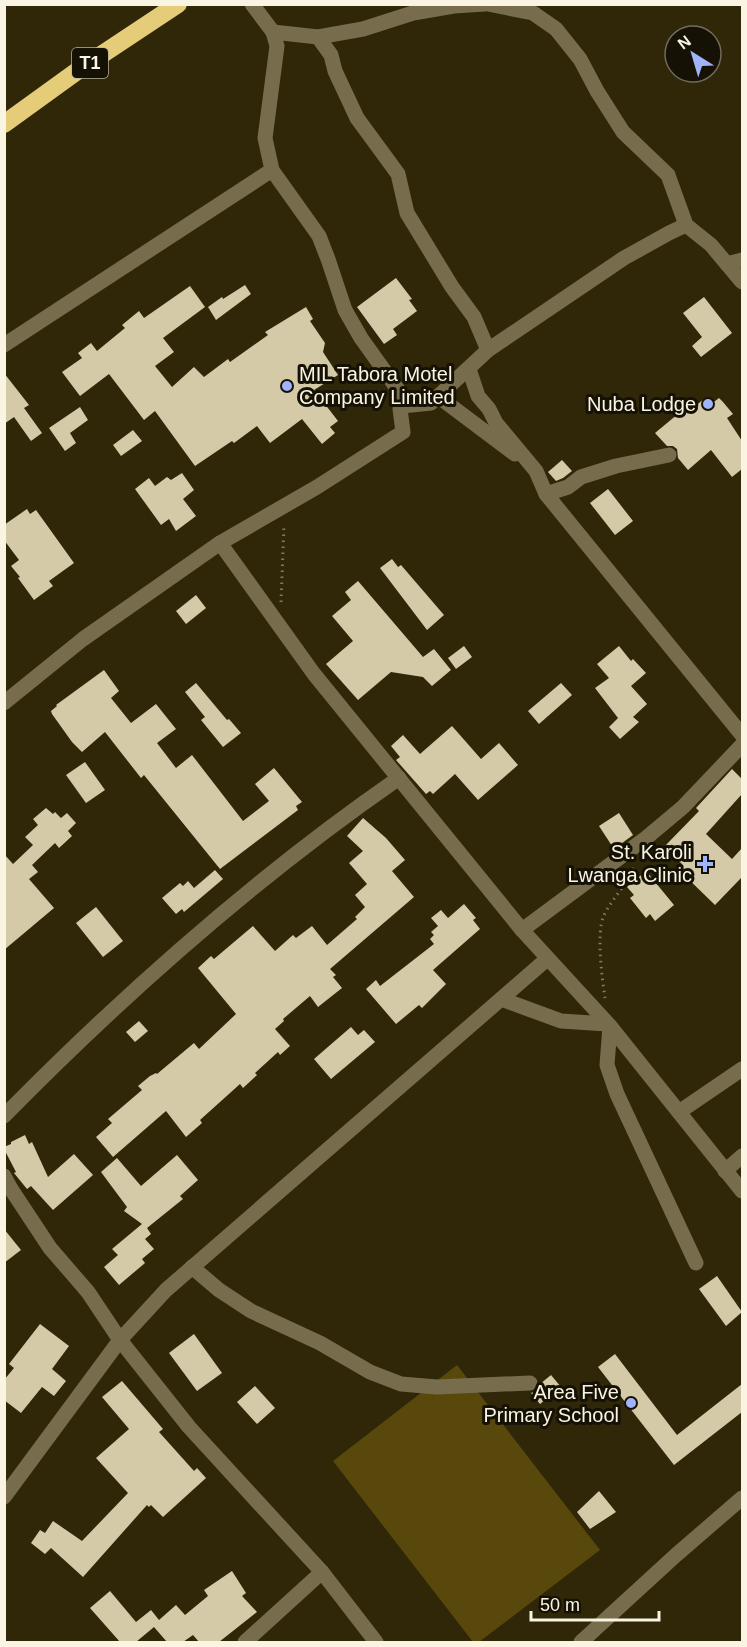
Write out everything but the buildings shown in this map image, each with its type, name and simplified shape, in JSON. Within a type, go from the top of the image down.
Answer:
[{"type":"highway","name":"T1","points":[[4,124],[80,69],[178,4]]},
{"type":"street","points":[[4,703],[83,639],[220,543],[403,432],[401,394],[361,338],[345,310],[318,236],[272,170],[265,138],[277,46],[273,32],[252,4]]},
{"type":"street","points":[[273,32],[318,37],[363,29],[413,13],[454,6],[487,4],[533,13],[556,29],[580,59],[623,132],[668,175],[686,225],[711,245],[742,282]]},
{"type":"street","points":[[318,37],[331,56],[335,71],[357,118],[398,174],[407,213],[452,287],[474,317],[489,350]]},
{"type":"street","points":[[4,345],[272,170]]},
{"type":"street","points":[[402,406],[431,403],[489,350],[624,258],[669,232],[686,225]]},
{"type":"street","points":[[727,264],[742,260]]},
{"type":"street","points":[[470,369],[478,396],[489,409],[496,423],[536,471],[546,495],[742,735]]},
{"type":"street","points":[[439,396],[536,471]]},
{"type":"street","points":[[546,495],[568,488],[581,477],[669,455]]},
{"type":"street","points":[[220,543],[314,674],[522,930],[609,1025],[742,1191]]},
{"type":"street","points":[[522,930],[646,838],[683,807],[742,745]]},
{"type":"street","points":[[4,1116],[160,966],[220,914],[329,826],[399,778]]},
{"type":"street","points":[[4,1497],[120,1340],[166,1290],[547,959]]},
{"type":"street","points":[[501,999],[561,1022],[609,1025]]},
{"type":"street","points":[[609,1025],[607,1065],[617,1094],[696,1263]]},
{"type":"street","points":[[680,1112],[742,1069]]},
{"type":"street","points":[[725,1171],[742,1156]]},
{"type":"street","points":[[4,1176],[50,1248],[88,1292],[120,1340],[189,1427],[322,1572],[376,1642]]},
{"type":"street","points":[[192,1267],[219,1290],[251,1311],[320,1343],[370,1372],[401,1384],[437,1387],[530,1383]]},
{"type":"street","points":[[581,1642],[742,1498]]},
{"type":"street","points":[[245,1642],[322,1572]]},
{"type":"path","points":[[280,626],[285,505]]},
{"type":"path","points":[[609,1025],[602,975],[603,916],[628,883],[646,838]]},
{"type":"shaded area","points":[[457,1365],[600,1550],[479,1642],[473,1642],[333,1461]]},
{"type":"place","name":"MIL Tabora Motel Company Limited","points":[[287,386]]},
{"type":"place","name":"Nuba Lodge","points":[[708,404]]},
{"type":"place","name":"St. Karoli Lwanga Clinic","points":[[705,864]]},
{"type":"place","name":"Area Five Primary School","points":[[631,1403]]}]
